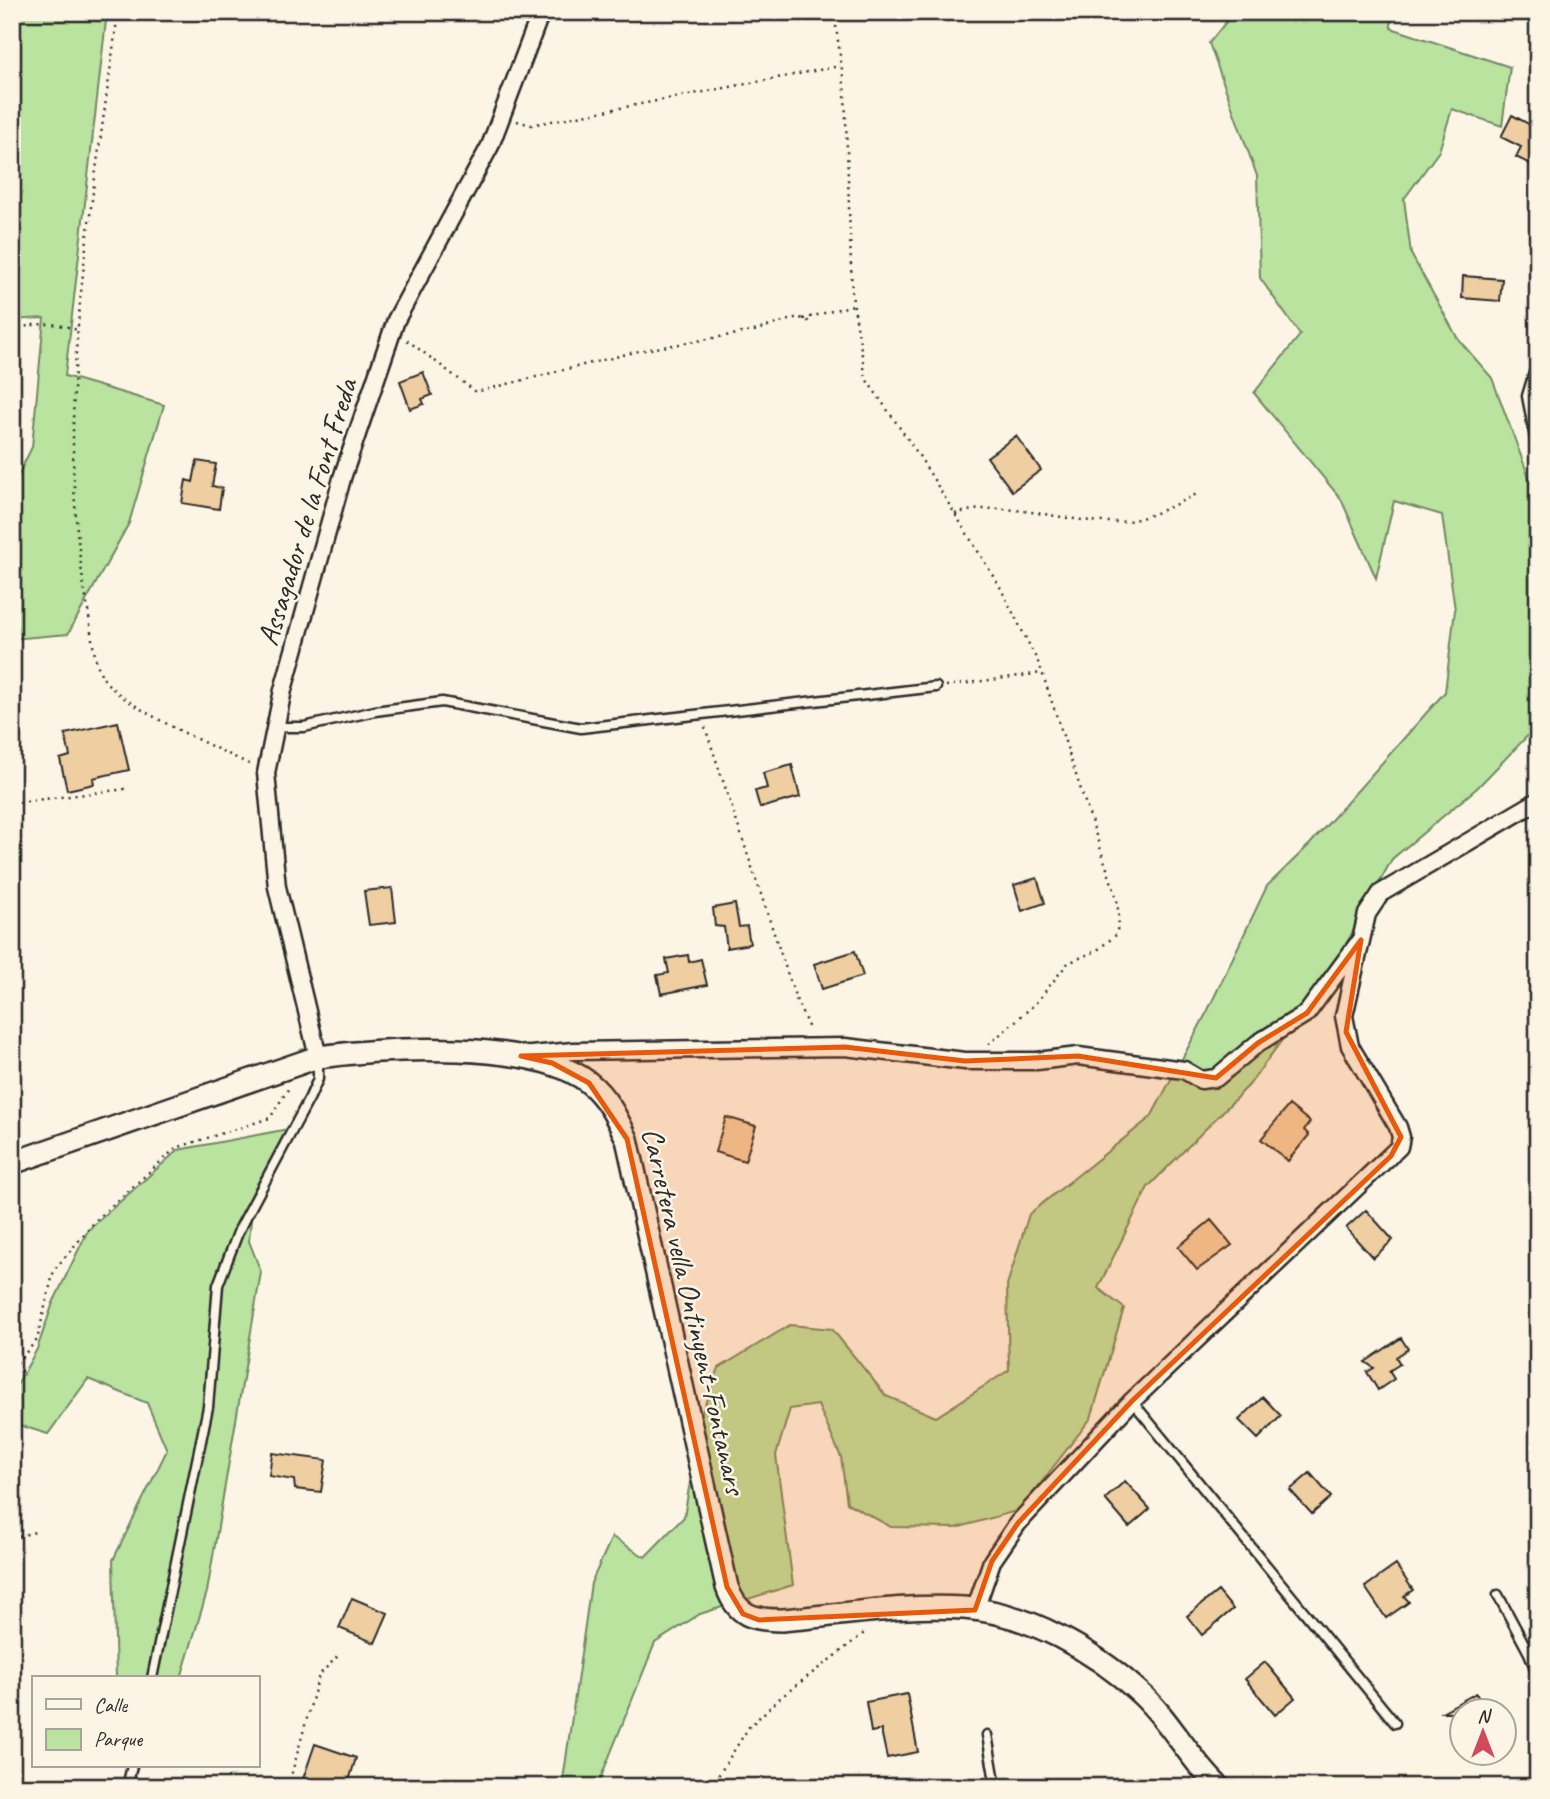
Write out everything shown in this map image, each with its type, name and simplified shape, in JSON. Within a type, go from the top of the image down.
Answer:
[{"type":"street","name":"Assagador de la Font Freda","points":[[309,1060],[276,887],[266,773],[276,727],[343,475],[393,330],[490,146],[541,12]]},
{"type":"street","points":[[975,1610],[983,1581],[1004,1540],[1132,1401],[1399,1147],[1401,1137],[1398,1127],[1350,1046],[1346,1032],[1344,1016],[1367,914],[1381,892],[1538,801]]},
{"type":"street","points":[[521,1056],[573,1051],[817,1047],[879,1049],[965,1061],[1037,1062],[1078,1056],[1184,1070],[1201,1080],[1216,1078],[1258,1043],[1307,1013],[1361,940]]},
{"type":"street","name":"Carretera vella Ontinyent-Fontanars","points":[[12,1163],[309,1060],[370,1051],[431,1050],[521,1056],[552,1063],[589,1083],[613,1111],[627,1139],[733,1603],[743,1614],[759,1620],[891,1611],[975,1610],[1005,1617],[1063,1638],[1102,1662],[1142,1695],[1219,1787]]},
{"type":"lane","points":[[1538,359],[1527,396],[1538,454]]},
{"type":"lane","points":[[276,727],[304,727],[375,711],[442,702],[581,729],[936,687]]},
{"type":"lane","points":[[152,1676],[208,1407],[218,1285],[239,1230],[318,1079],[309,1060]]},
{"type":"lane","points":[[1132,1401],[1395,1723]]},
{"type":"lane","points":[[1498,1595],[1529,1653],[1538,1676]]},
{"type":"lane","points":[[987,1735],[996,1787]]},
{"type":"lane","points":[[127,1787],[132,1768]]},
{"type":"path","points":[[118,12],[77,330],[71,409],[80,566],[102,676],[117,696],[266,773]]},
{"type":"path","points":[[834,12],[845,91],[845,155],[853,305],[866,379],[1000,587],[1042,673],[1100,838],[1117,899],[1119,921],[1116,934],[1096,951],[1068,963],[1034,1005],[998,1038],[965,1061]]},
{"type":"path","points":[[502,117],[531,125],[840,66]]},
{"type":"path","points":[[803,319],[853,305]]},
{"type":"path","points":[[393,330],[476,392],[639,351],[754,331],[798,317],[813,323]]},
{"type":"path","points":[[12,330],[32,324],[56,323],[77,330]]},
{"type":"path","points":[[955,514],[970,510],[1013,512],[1117,522],[1144,517],[1199,493]]},
{"type":"path","points":[[936,687],[1042,673]]},
{"type":"path","points":[[701,713],[796,999],[817,1047]]},
{"type":"path","points":[[12,803],[127,789]]},
{"type":"path","points":[[12,1368],[37,1340],[54,1270],[98,1218],[176,1148],[270,1118],[309,1060]]},
{"type":"path","points":[[12,1538],[35,1532]]},
{"type":"path","points":[[711,1787],[750,1727],[780,1698],[891,1611]]},
{"type":"path","points":[[288,1787],[319,1675],[339,1655]]},
{"type":"highlighted area","points":[[1361,940],[1346,1032],[1401,1137],[1391,1156],[1132,1401],[1018,1523],[992,1561],[975,1610],[759,1620],[743,1614],[727,1587],[627,1139],[589,1083],[552,1063],[521,1056],[845,1047],[965,1061],[1078,1056],[1216,1078],[1258,1043],[1307,1013]]},
{"type":"green space","points":[[12,12],[107,12],[65,376],[164,405],[129,523],[68,634],[12,639],[12,488],[32,447],[44,318],[12,320]]},
{"type":"green space","points":[[1234,12],[1392,12],[1391,28],[1510,67],[1502,126],[1452,109],[1439,151],[1404,199],[1411,254],[1458,339],[1492,378],[1534,491],[1538,516],[1538,725],[1477,788],[1392,859],[1330,974],[1249,1085],[1148,1187],[1098,1288],[1124,1308],[1091,1418],[1020,1510],[956,1528],[891,1527],[847,1503],[841,1457],[818,1405],[790,1409],[776,1455],[793,1585],[700,1614],[655,1643],[597,1787],[562,1787],[591,1583],[612,1537],[645,1557],[684,1517],[702,1412],[719,1368],[790,1325],[832,1329],[886,1396],[936,1417],[1009,1370],[1007,1285],[1029,1214],[1151,1117],[1208,1010],[1267,886],[1310,844],[1445,692],[1455,610],[1442,515],[1394,501],[1376,578],[1341,499],[1254,393],[1300,335],[1260,278],[1257,176],[1209,43]]},
{"type":"green space","points":[[294,1128],[254,1189],[249,1241],[261,1272],[207,1592],[182,1676],[116,1676],[113,1560],[167,1450],[147,1403],[88,1379],[48,1434],[12,1423],[12,1394],[37,1349],[53,1303],[88,1230],[178,1150]]},
{"type":"building","points":[[1512,115],[1538,129],[1538,168],[1516,157],[1521,147],[1501,137]]},
{"type":"building","points":[[1463,276],[1502,279],[1500,301],[1462,298]]},
{"type":"building","points":[[423,372],[432,395],[422,399],[424,404],[410,409],[400,381]]},
{"type":"building","points":[[1016,436],[1041,470],[1012,491],[987,457]]},
{"type":"building","points":[[197,461],[216,464],[212,486],[222,488],[219,509],[182,503],[186,480],[193,482]]},
{"type":"building","points":[[118,722],[129,770],[93,778],[94,784],[67,790],[60,759],[70,756],[65,734]]},
{"type":"building","points":[[792,765],[800,797],[760,808],[755,791],[767,788],[763,773]]},
{"type":"building","points":[[1037,878],[1045,903],[1022,911],[1014,885]]},
{"type":"building","points":[[392,888],[396,922],[369,925],[364,891]]},
{"type":"building","points":[[735,904],[739,927],[747,926],[750,944],[727,948],[724,927],[715,926],[713,908]]},
{"type":"building","points":[[855,951],[863,976],[822,989],[814,964]]},
{"type":"building","points":[[688,955],[689,962],[701,959],[707,985],[661,994],[657,975],[669,973],[666,959]]},
{"type":"building","points":[[1289,1105],[1310,1122],[1304,1130],[1309,1135],[1288,1161],[1261,1139]]},
{"type":"building","points":[[726,1117],[756,1126],[745,1161],[715,1152]]},
{"type":"building","points":[[1366,1210],[1393,1240],[1373,1258],[1346,1228]]},
{"type":"building","points":[[1211,1220],[1232,1245],[1197,1270],[1178,1247]]},
{"type":"building","points":[[1401,1338],[1408,1349],[1396,1357],[1400,1364],[1389,1371],[1394,1379],[1378,1390],[1367,1372],[1374,1368],[1365,1362]]},
{"type":"building","points":[[1263,1397],[1281,1416],[1258,1439],[1239,1420]]},
{"type":"building","points":[[272,1453],[326,1460],[321,1492],[295,1489],[294,1480],[269,1476]]},
{"type":"building","points":[[1310,1473],[1331,1497],[1312,1514],[1290,1490]]},
{"type":"building","points":[[1125,1481],[1150,1509],[1129,1527],[1105,1499]]},
{"type":"building","points":[[1396,1565],[1413,1590],[1404,1596],[1409,1602],[1386,1618],[1365,1587]]},
{"type":"building","points":[[1218,1591],[1233,1609],[1202,1635],[1187,1616]]},
{"type":"building","points":[[352,1598],[388,1613],[375,1643],[339,1628]]},
{"type":"building","points":[[1265,1662],[1295,1698],[1275,1715],[1245,1679]]},
{"type":"building","points":[[907,1694],[918,1752],[887,1758],[881,1730],[871,1732],[866,1702]]},
{"type":"building","points":[[315,1744],[356,1758],[347,1787],[327,1787],[303,1779]]}]
